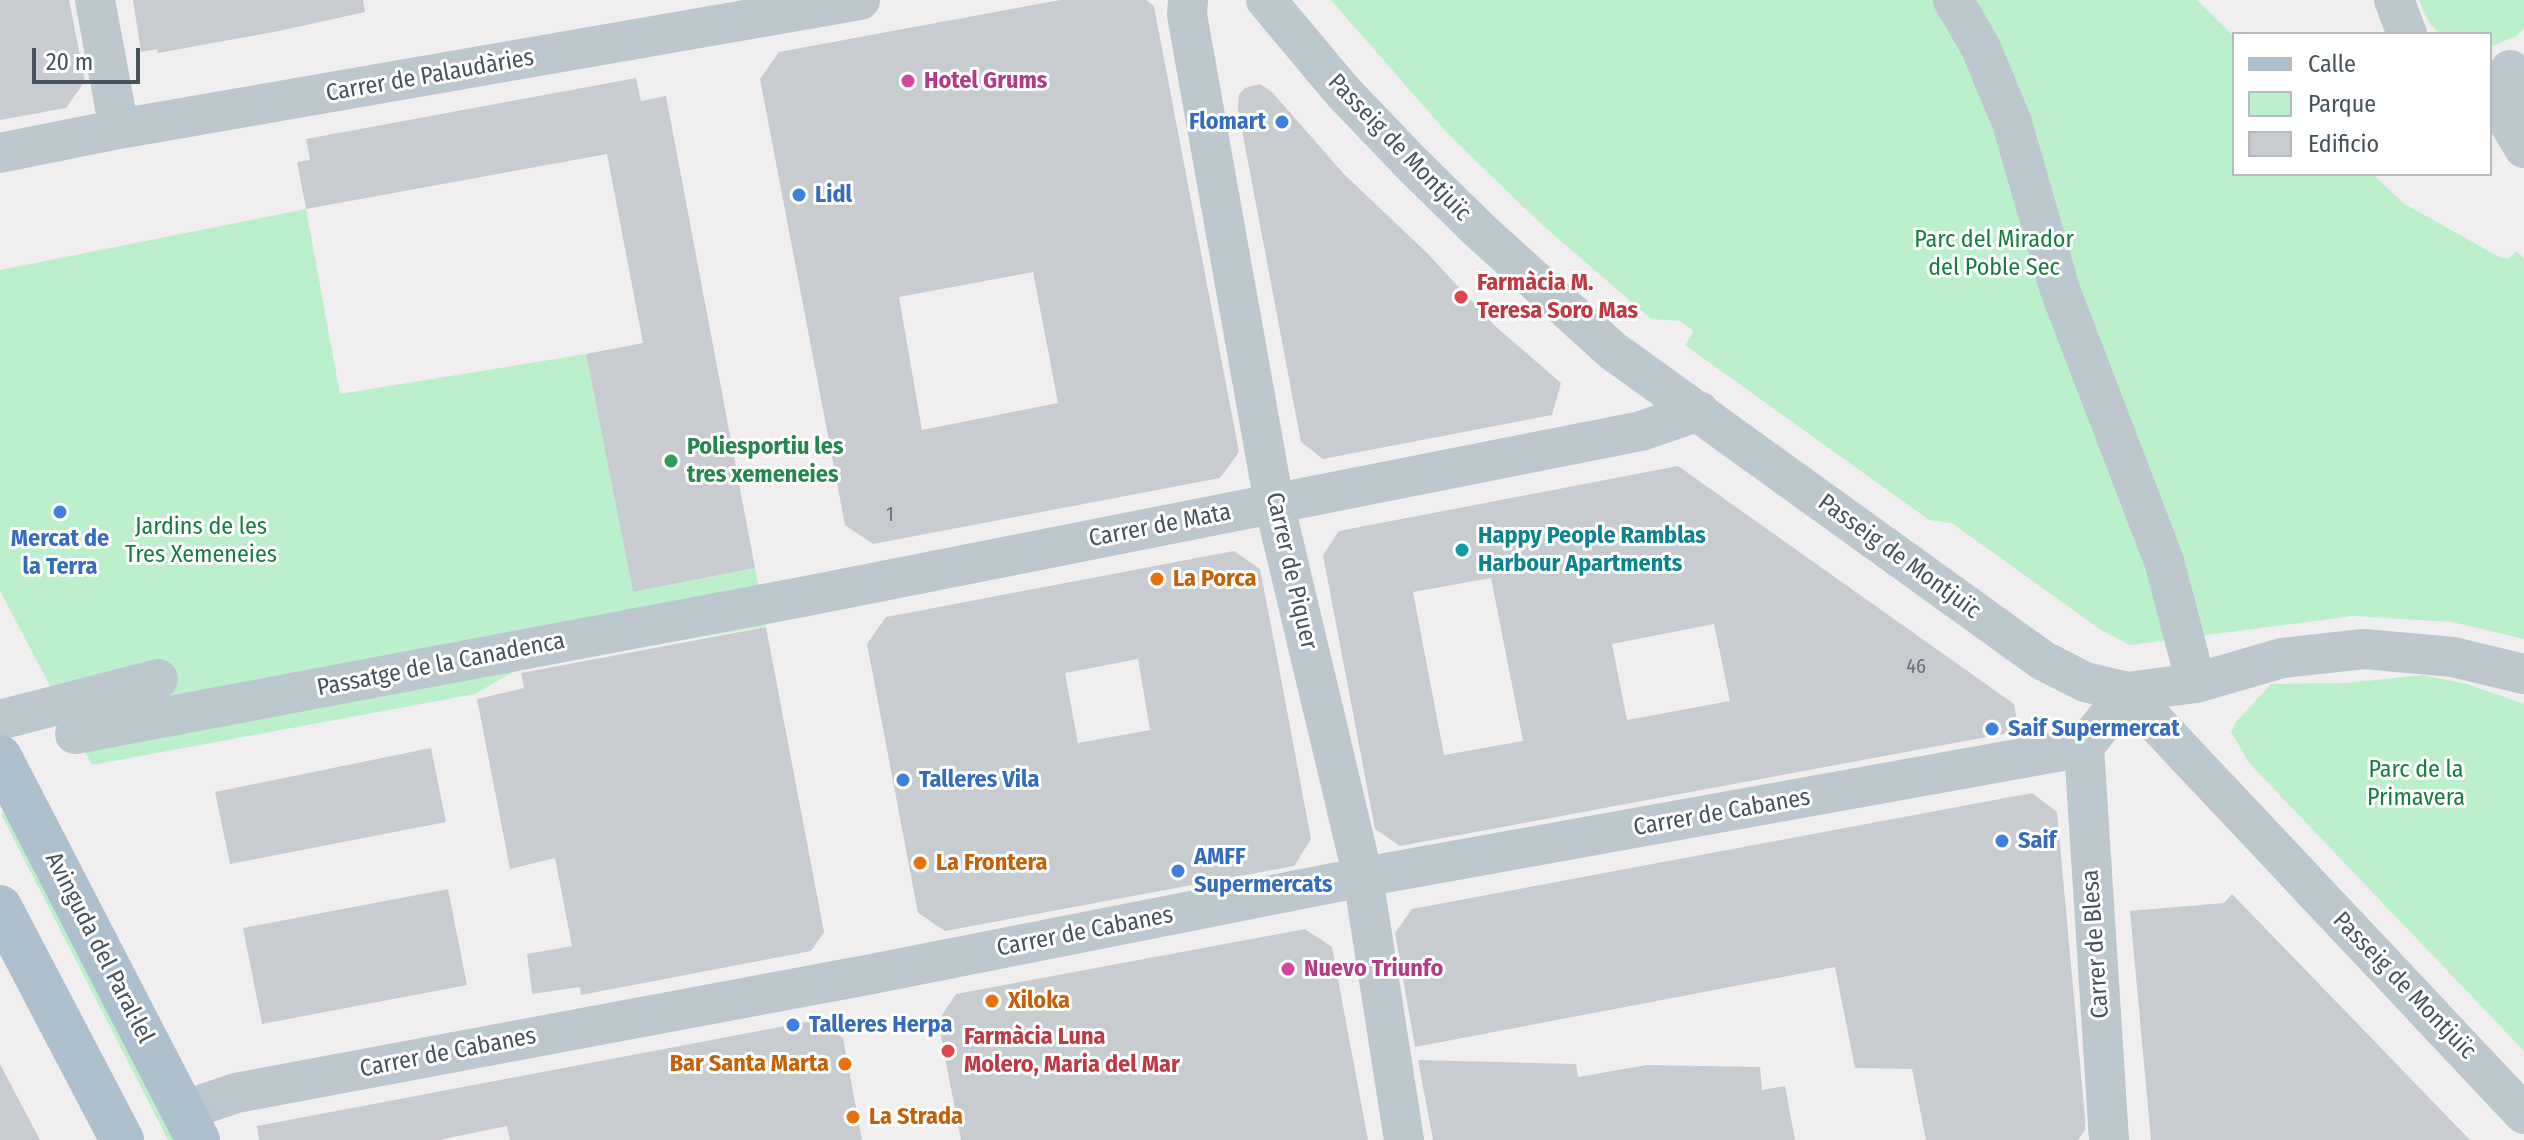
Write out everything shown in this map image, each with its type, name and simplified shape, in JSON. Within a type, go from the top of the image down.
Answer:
[{"type":"main road","name":"Avinguda del Paral·lel","points":[[0,757],[191,1126]]},
{"type":"main road","points":[[0,907],[122,1140]]},
{"type":"street","points":[[95,0],[119,129]]},
{"type":"street","name":"Carrer de Palaudàries","points":[[0,153],[695,15],[860,0]]},
{"type":"street","name":"Carrer de Piquer","points":[[1188,0],[1187,15],[1274,503],[1363,877],[1404,1140]]},
{"type":"street","name":"Passeig de Montjuïc","points":[[1266,0],[1343,92],[1479,230],[1613,351],[2042,660],[2085,682],[2127,692],[2524,1114]]},
{"type":"street","points":[[1953,0],[1981,48],[2012,123],[2060,290],[2164,561],[2196,683]]},
{"type":"street","points":[[2394,0],[2406,32]]},
{"type":"street","points":[[2508,68],[2508,121],[2524,148]]},
{"type":"street","points":[[2492,125],[2524,155]]},
{"type":"street","name":"Carrer de Mata","points":[[807,596],[1641,431],[1699,411]]},
{"type":"street","name":"Passatge de la Canadenca","points":[[75,734],[807,596]]},
{"type":"street","points":[[2084,747],[2127,692],[2196,683],[2282,658],[2364,649],[2453,657],[2524,674]]},
{"type":"street","points":[[0,720],[158,679]]},
{"type":"street","name":"Carrer de Cabanes","points":[[191,1126],[236,1093],[872,974],[1363,877],[2084,747]]},
{"type":"street","name":"Carrer de Blesa","points":[[2084,747],[2109,1140]]},
{"type":"green space","name":"Parc del Mirador del Poble Sec","points":[[1331,0],[2197,0],[2232,34],[2232,176],[2375,176],[2403,203],[2501,258],[2509,258],[2517,251],[2524,258],[2524,639],[2452,622],[2353,616],[2130,645],[2101,630],[1952,523],[1929,520],[1685,345],[1694,331],[1680,321],[1651,319],[1538,221],[1449,135]]},
{"type":"green space","points":[[2419,0],[2524,0],[2524,28],[2516,36],[2492,46],[2492,32],[2437,32],[2427,19]]},
{"type":"green space","name":"Jardins de les Tres Xemeneies","points":[[306,209],[340,394],[586,354],[633,592],[755,568],[766,626],[520,668],[475,694],[92,765],[0,591],[0,270]]},
{"type":"green space","name":"Parc de la Primavera","points":[[2422,675],[2467,684],[2524,704],[2524,1051],[2250,764],[2231,732],[2236,722],[2271,684],[2347,683]]},
{"type":"green space","points":[[6,812],[175,1140],[168,1140],[1,814]]},
{"type":"building","points":[[0,0],[69,0],[85,81],[66,108],[0,120]]},
{"type":"building","points":[[133,0],[363,0],[365,12],[158,53],[157,49],[141,52]]},
{"type":"building","points":[[1060,0],[1146,0],[1154,6],[1239,452],[1220,478],[873,544],[845,525],[760,79],[779,52]],"holes":[[[1033,272],[1058,403],[922,430],[899,297]]]},
{"type":"building","points":[[636,78],[641,101],[666,96],[755,568],[633,592],[586,354],[643,343],[607,154],[306,209],[297,162],[310,160],[306,139]]},
{"type":"building","points":[[1260,84],[1272,92],[1343,173],[1427,253],[1494,325],[1561,383],[1552,415],[1323,459],[1301,442],[1238,109],[1239,94],[1245,88]]},
{"type":"building","points":[[1678,466],[2014,704],[2019,731],[1400,846],[1375,829],[1323,555],[1339,531]],"holes":[[[1491,578],[1523,741],[1444,755],[1413,592]],[[1714,624],[1730,701],[1627,720],[1612,644]]]},
{"type":"building","points":[[1234,551],[1260,569],[1311,839],[1294,866],[945,931],[918,913],[867,644],[886,617]],"holes":[[[1138,659],[1150,730],[1078,743],[1065,673]]]},
{"type":"building","points":[[766,627],[824,932],[811,951],[581,995],[580,987],[532,994],[527,954],[572,946],[555,858],[510,869],[477,699],[524,688],[521,673]]},
{"type":"building","points":[[431,748],[446,822],[230,864],[215,792]]},
{"type":"building","points":[[2032,793],[2057,812],[2085,1118],[2085,1130],[2078,1140],[1926,1140],[1912,1069],[1855,1068],[1835,967],[1415,1047],[1395,933],[1412,909]]},
{"type":"building","points":[[448,889],[467,985],[262,1024],[243,928]]},
{"type":"building","points":[[2232,894],[2470,1140],[2151,1140],[2130,911],[2224,903]]},
{"type":"building","points":[[1305,929],[1332,947],[1368,1140],[961,1140],[938,1021],[956,994]]},
{"type":"building","points":[[817,1020],[843,1038],[862,1140],[510,1140],[507,1126],[439,1140],[259,1140],[257,1126]]},
{"type":"building","points":[[1418,1060],[1576,1064],[1578,1077],[1647,1065],[1760,1067],[1762,1090],[1785,1086],[1795,1140],[1433,1140]]},
{"type":"building","points":[[0,1064],[40,1140],[0,1140]]},
{"type":"place","name":"Hotel Grums","points":[[908,81]]},
{"type":"place","name":"Flomart","points":[[1282,122]]},
{"type":"place","name":"Lidl","points":[[799,195]]},
{"type":"place","name":"Farmàcia M. Teresa Soro Mas","points":[[1461,297]]},
{"type":"place","name":"Poliesportiu les tres xemeneies","points":[[671,461]]},
{"type":"place","name":"Mercat de la Terra","points":[[60,512]]},
{"type":"place","name":"Happy People Ramblas Harbour Apartments","points":[[1462,550]]},
{"type":"place","name":"La Porca","points":[[1157,579]]},
{"type":"place","name":"Saif Supermercat","points":[[1992,729]]},
{"type":"place","name":"Talleres Vila","points":[[903,780]]},
{"type":"place","name":"Saif","points":[[2002,841]]},
{"type":"place","name":"La Frontera","points":[[920,863]]},
{"type":"place","name":"AMFF Supermercats","points":[[1178,871]]},
{"type":"place","name":"Nuevo Triunfo","points":[[1288,969]]},
{"type":"place","name":"Xiloka","points":[[992,1001]]},
{"type":"place","name":"Talleres Herpa","points":[[793,1025]]},
{"type":"place","name":"Farmàcia Luna Molero, Maria del Mar","points":[[948,1051]]},
{"type":"place","name":"Bar Santa Marta","points":[[845,1064]]},
{"type":"place","name":"La Strada","points":[[853,1117]]}]
